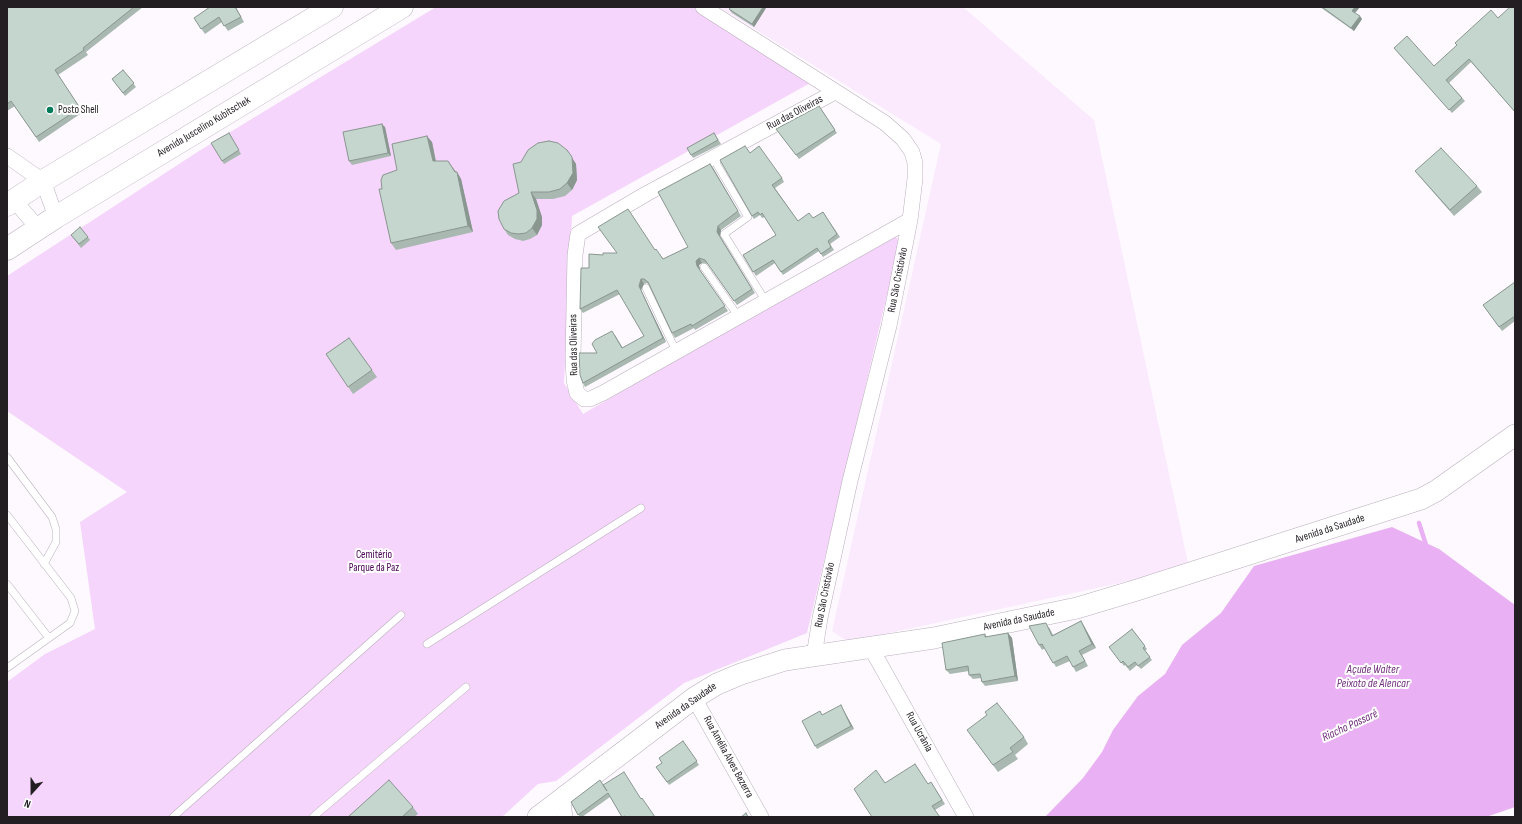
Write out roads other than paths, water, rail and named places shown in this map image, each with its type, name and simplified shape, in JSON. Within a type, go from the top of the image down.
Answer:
[{"type":"main road","points":[[11,203],[43,181],[332,7]]},
{"type":"main road","name":"Avenida Juscelino Kubitschek","points":[[7,249],[47,223],[402,7]]},
{"type":"street","name":"Rua São Cristóvão","points":[[703,7],[885,123],[902,139],[912,152],[915,179],[910,220],[889,326],[833,555],[814,656]]},
{"type":"street","name":"Rua das Oliveiras","points":[[835,92],[712,157],[586,228],[578,234],[576,241],[573,301],[573,358],[575,386],[580,396],[590,399],[910,220]]},
{"type":"street","points":[[7,156],[43,181],[47,223]]},
{"type":"street","points":[[11,203],[47,223]]},
{"type":"street","name":"Avenida da Saudade","points":[[556,811],[694,698],[717,684],[754,669],[785,660],[934,638],[1077,608],[1421,499],[1436,491],[1515,435]]},
{"type":"street","name":"Rua Ucrânia","points":[[871,648],[966,817]]},
{"type":"street","name":"Rua Amélia Alves Bezerra","points":[[694,698],[761,817]]},
{"type":"lane","points":[[712,157],[748,217],[724,234],[766,300]]},
{"type":"lane","points":[[704,267],[738,316]]},
{"type":"lane","points":[[646,288],[676,351]]},
{"type":"lane","points":[[7,457],[52,517],[56,529],[56,542],[44,564]]},
{"type":"lane","points":[[428,644],[641,508]]},
{"type":"lane","points":[[7,515],[71,598],[75,611],[70,623],[7,668]]},
{"type":"lane","points":[[7,584],[49,638]]},
{"type":"lane","points":[[173,817],[401,615]]},
{"type":"lane","points":[[313,817],[466,687]]},
{"type":"water","name":"Açude Walter Peixoto de Alencar","points":[[1392,527],[1439,549],[1515,605],[1515,807],[1486,817],[1045,817],[1083,778],[1102,752],[1113,730],[1138,696],[1165,674],[1182,645],[1221,613],[1254,566]]},
{"type":"waterway","points":[[1419,523],[1427,548]]},
{"type":"place","name":"Posto Shell","points":[[50,110]]},
{"type":"park label","name":"Cemitério Parque da Paz","points":[[374,561]]},
{"type":"water label","name":"Riacho Passaré","points":[[1350,726]]}]
